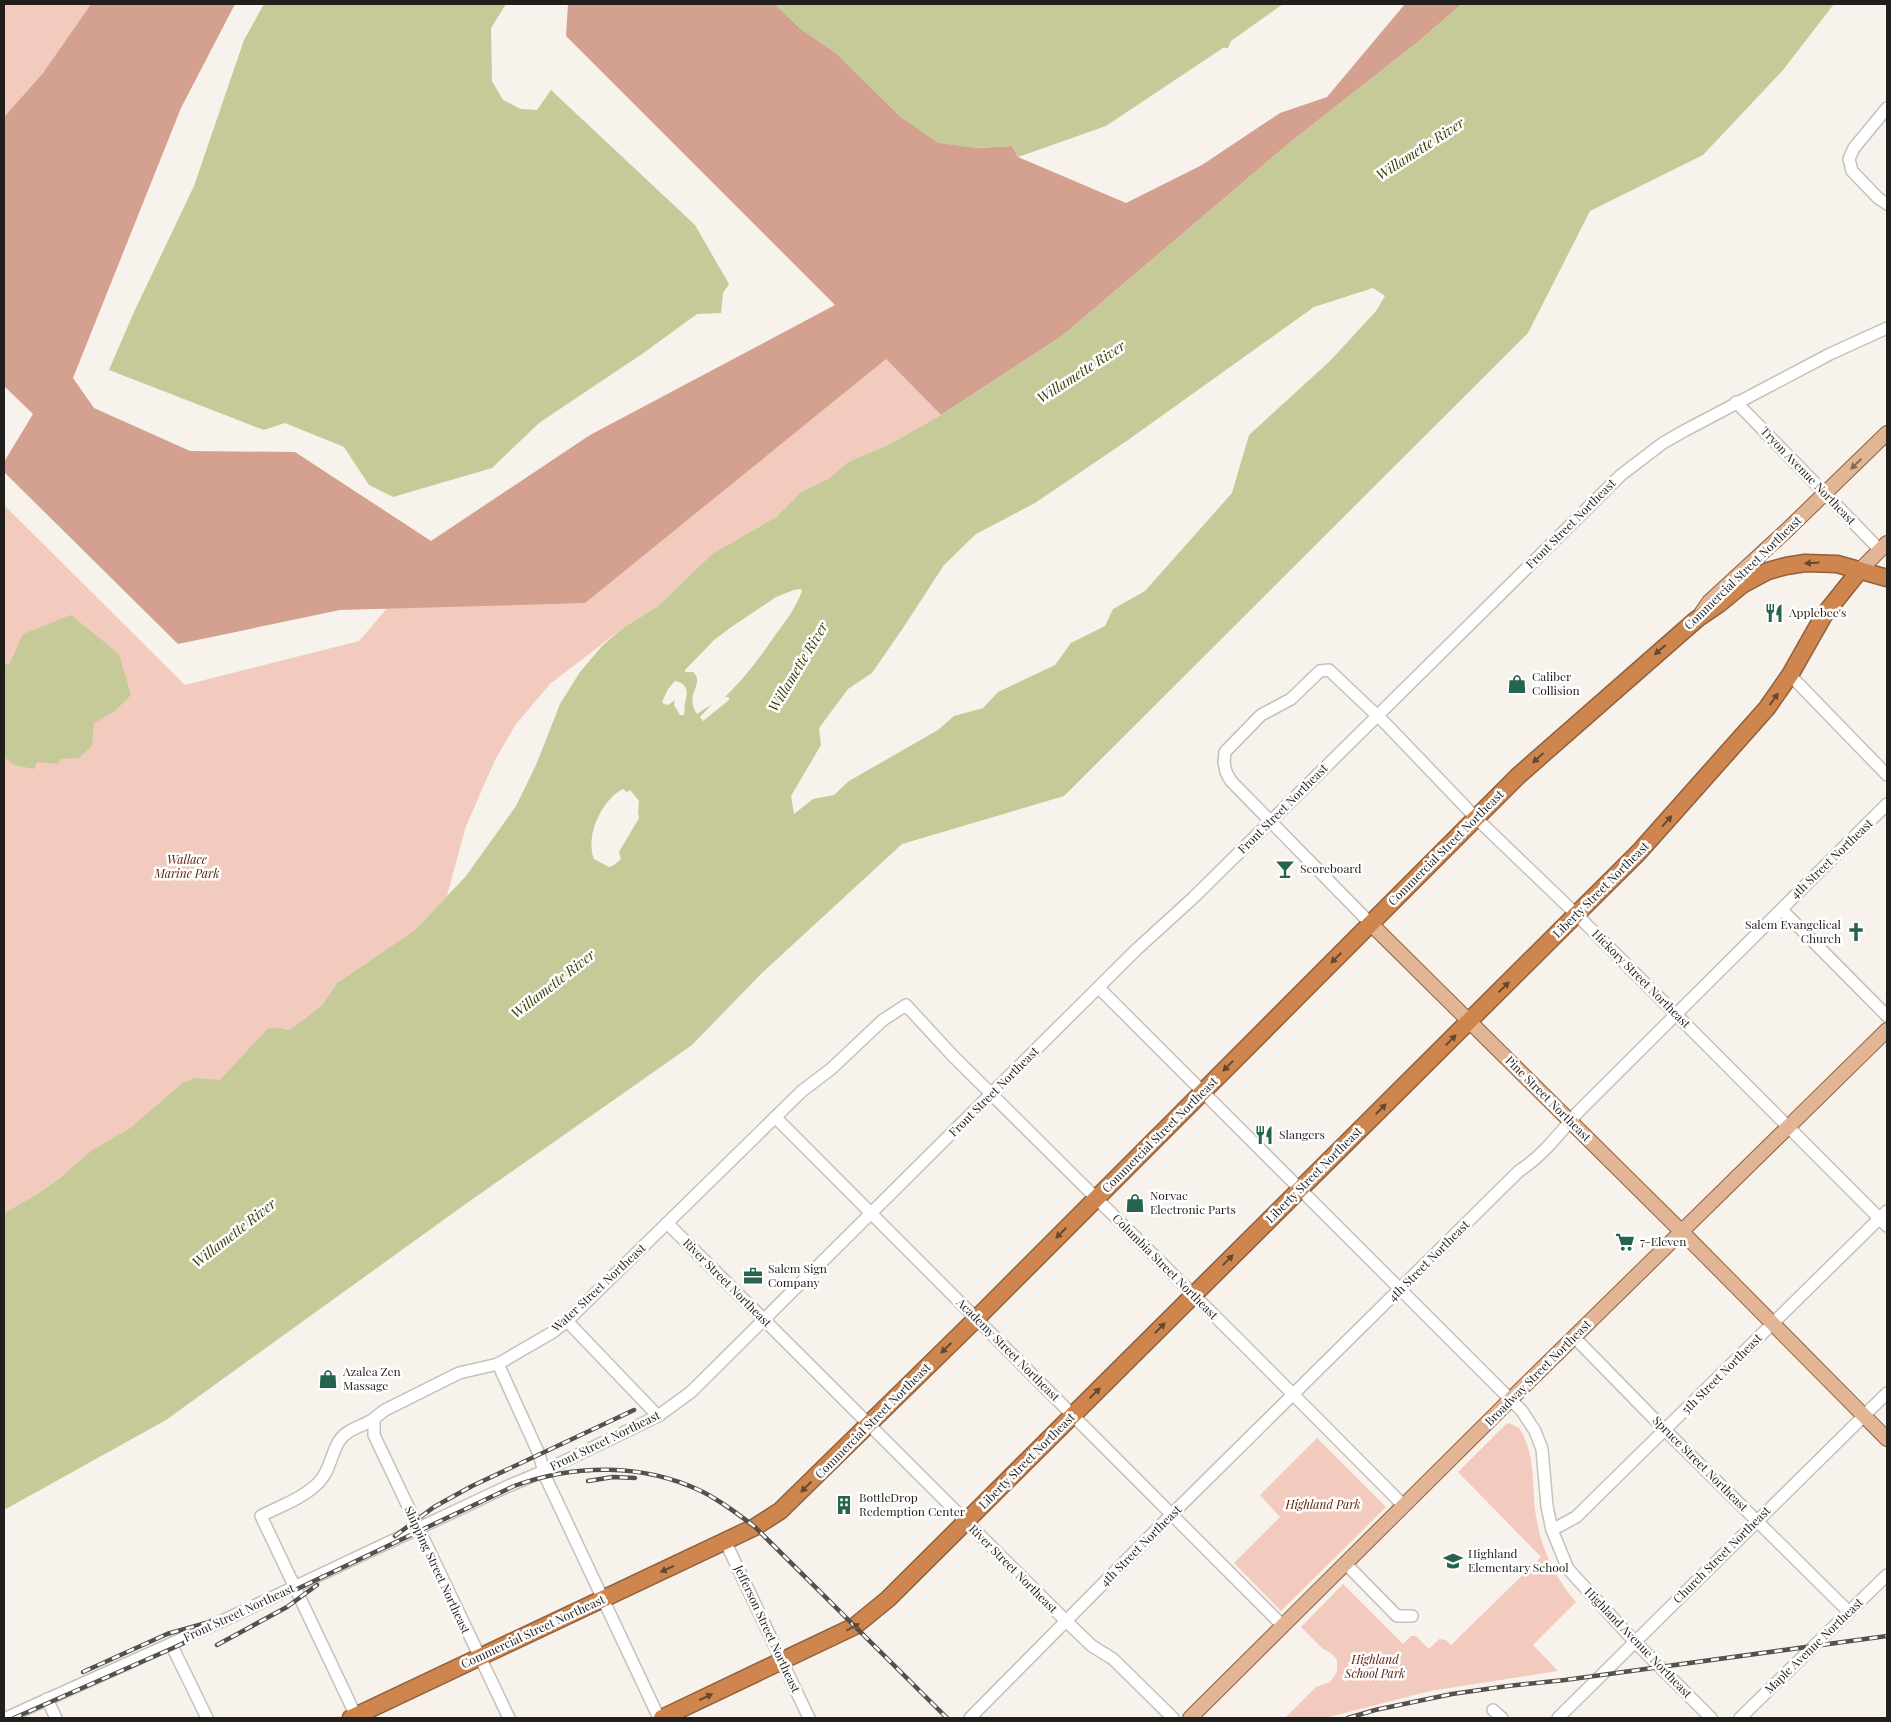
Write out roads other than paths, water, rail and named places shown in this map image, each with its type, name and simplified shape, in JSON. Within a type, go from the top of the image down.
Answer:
[{"type":"highway","points":[[1697,619],[1742,585],[1768,571],[1805,563],[1822,562],[1847,565],[1887,578]]},
{"type":"highway","name":"Liberty Street Northeast","points":[[661,1718],[783,1661],[864,1620],[888,1599],[1639,852],[1732,750],[1767,708],[1790,675],[1824,614],[1860,570]]},
{"type":"highway","name":"Commercial Street Northeast","points":[[355,1717],[765,1522],[787,1505],[1203,1093],[1262,1031],[1477,819],[1518,776],[1697,619]]},
{"type":"main road","name":"Commercial Street Northeast","points":[[1697,619],[1709,602],[1825,494],[1887,433]]},
{"type":"main road","name":"Liberty Street Northeast","points":[[1860,570],[1884,546]]},
{"type":"main road","name":"Pine Street Northeast","points":[[1370,923],[1682,1232],[1887,1439]]},
{"type":"main road","name":"Broadway Street Northeast","points":[[1190,1718],[1887,1030]]},
{"type":"street","points":[[1887,108],[1854,148],[1849,159],[1852,171],[1878,198],[1887,204]]},
{"type":"street","name":"Front Street Northeast","points":[[6,1718],[171,1644],[544,1471],[658,1416],[691,1392],[1621,475],[1671,438],[1736,402],[1830,354],[1887,328]]},
{"type":"street","name":"Tryon Avenue Northeast","points":[[1736,402],[1825,494],[1884,546]]},
{"type":"street","name":"Hickory Street Northeast","points":[[1225,752],[1261,715],[1291,699],[1320,671],[1329,670],[1788,1127],[1885,1218]]},
{"type":"street","points":[[1790,675],[1887,775]]},
{"type":"street","name":"Pine Street Northeast","points":[[1225,752],[1226,772],[1231,781],[1370,923]]},
{"type":"street","name":"4th Street Northeast","points":[[970,1718],[1172,1514],[1519,1171],[1529,1165],[1558,1137],[1570,1121],[1887,804]]},
{"type":"street","points":[[1782,910],[1887,1016]]},
{"type":"street","name":"Highland Avenue Northeast","points":[[1099,988],[1528,1419],[1542,1449],[1547,1506],[1552,1530],[1568,1569],[1635,1642],[1711,1718]]},
{"type":"street","name":"Columbia Street Northeast","points":[[906,1005],[952,1055],[1404,1506]]},
{"type":"street","name":"Water Street Northeast","points":[[295,1587],[261,1516],[303,1494],[315,1485],[328,1469],[341,1438],[355,1428],[374,1420],[387,1409],[459,1373],[498,1364],[553,1332],[567,1321],[802,1091],[831,1069],[883,1020],[906,1005]]},
{"type":"street","name":"Academy Street Northeast","points":[[775,1117],[1283,1626]]},
{"type":"street","name":"5th Street Northeast","points":[[1552,1530],[1576,1518],[1773,1324],[1885,1218]]},
{"type":"street","name":"River Street Northeast","points":[[667,1223],[1066,1621],[1092,1646],[1113,1659],[1173,1718]]},
{"type":"street","points":[[567,1321],[658,1416]]},
{"type":"street","name":"Spruce Street Northeast","points":[[1574,1337],[1849,1612]]},
{"type":"street","points":[[498,1364],[602,1599],[661,1718]]},
{"type":"street","name":"Church Street Northeast","points":[[1558,1718],[1756,1520],[1887,1393]]},
{"type":"street","name":"Shipping Street Northeast","points":[[374,1420],[374,1435],[509,1718]]},
{"type":"street","name":"Jefferson Street Northeast","points":[[726,1541],[809,1718]]},
{"type":"street","points":[[1346,1564],[1397,1616],[1412,1616]]},
{"type":"street","name":"Maple Avenue Northeast","points":[[1740,1718],[1887,1575]]},
{"type":"street","points":[[295,1587],[355,1717]]},
{"type":"street","points":[[171,1644],[207,1718]]},
{"type":"street","points":[[47,1699],[56,1718]]},
{"type":"street","points":[[1493,1710],[1502,1718]]},
{"type":"water","points":[[264,4],[506,4],[491,28],[492,81],[503,100],[521,109],[537,110],[551,90],[695,225],[729,284],[723,293],[721,313],[697,314],[642,354],[539,423],[492,468],[393,497],[369,485],[344,447],[285,423],[264,430],[109,370],[134,312],[194,186],[244,40]]},
{"type":"water","points":[[775,4],[1283,4],[1231,41],[1228,48],[1223,48],[1106,126],[1018,157],[1012,146],[975,148],[938,143],[902,118],[836,53],[801,29]]},
{"type":"water","name":"Willamette River","points":[[1462,4],[1834,4],[1783,70],[1703,155],[1590,211],[1528,333],[1064,796],[902,844],[761,974],[692,1045],[467,1203],[166,1420],[4,1510],[4,1213],[36,1195],[60,1178],[92,1150],[130,1128],[182,1083],[195,1078],[220,1080],[267,1029],[275,1027],[290,1030],[322,1005],[337,983],[415,930],[466,876],[516,806],[536,765],[560,704],[580,672],[602,646],[623,628],[657,607],[712,554],[776,517],[801,492],[828,479],[848,462],[892,443],[941,415],[1062,336],[1293,140],[1418,42]],"holes":[[[1373,288],[1385,296],[1376,311],[1330,361],[1249,435],[1232,493],[1145,591],[1113,609],[1105,626],[1071,643],[1055,665],[998,692],[983,708],[954,716],[938,730],[849,781],[834,795],[813,799],[794,814],[791,796],[821,745],[819,728],[848,689],[872,673],[944,565],[976,534],[1035,503],[1128,440],[1314,307]],[[801,589],[802,591],[787,619],[752,667],[725,697],[729,697],[729,700],[703,721],[700,717],[712,704],[697,714],[692,701],[697,681],[696,676],[693,672],[685,672],[685,670],[714,640],[730,628],[776,597]],[[675,681],[685,686],[687,695],[684,715],[680,715],[674,705],[675,700],[668,705],[662,702],[668,689]],[[623,789],[627,792],[630,790],[639,801],[639,818],[619,852],[621,859],[609,867],[594,859],[592,840],[597,820],[608,801]]]},
{"type":"water","points":[[71,615],[119,654],[131,695],[115,711],[94,723],[92,746],[79,758],[61,759],[58,764],[37,762],[34,769],[14,765],[4,757],[4,664],[9,665],[23,634]]},
{"type":"railway","points":[[395,1536],[434,1507],[472,1486],[634,1410]]},
{"type":"railway","points":[[14,1718],[173,1648],[514,1486],[561,1474],[608,1470],[632,1471],[679,1482],[701,1491],[736,1513],[755,1527],[947,1718]]},
{"type":"railway","points":[[588,1481],[613,1477],[635,1478]]},
{"type":"railway","points":[[217,1645],[287,1607],[317,1585]]},
{"type":"railway","points":[[83,1672],[167,1634],[224,1618]]},
{"type":"railway","points":[[1348,1718],[1375,1710],[1452,1694],[1887,1636]]},
{"type":"place","name":"Applebee's","points":[[1774,613]]},
{"type":"place","name":"Caliber Collision","points":[[1517,684]]},
{"type":"place","name":"Scoreboard","points":[[1285,869]]},
{"type":"place","name":"Salem Evangelical Church","points":[[1856,932]]},
{"type":"place","name":"Slangers","points":[[1264,1135]]},
{"type":"place","name":"Norvac Electronic Parts","points":[[1135,1203]]},
{"type":"place","name":"7-Eleven","points":[[1625,1242]]},
{"type":"place","name":"Salem Sign Company","points":[[753,1276]]},
{"type":"place","name":"Azalea Zen Massage","points":[[328,1379]]},
{"type":"place","name":"BottleDrop Redemption Center","points":[[844,1505]]},
{"type":"place","name":"Highland Elementary School","points":[[1453,1561]]},
{"type":"park label","name":"Wallace Marine Park","points":[[187,867]]},
{"type":"park label","name":"Highland Park","points":[[1323,1505]]},
{"type":"park label","name":"Highland School Park","points":[[1375,1667]]}]
